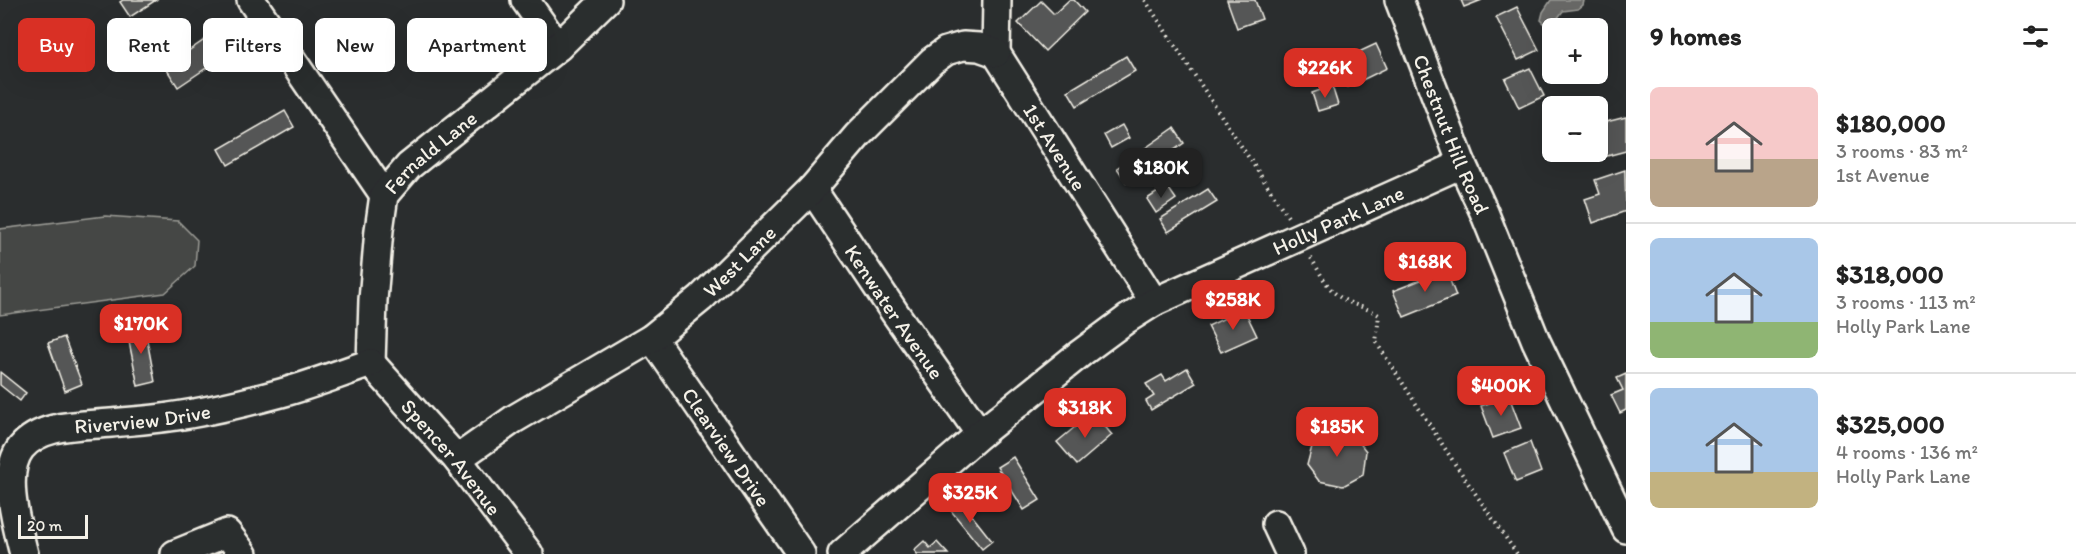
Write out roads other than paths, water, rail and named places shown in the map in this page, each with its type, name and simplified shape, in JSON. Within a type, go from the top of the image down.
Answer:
[{"type":"street","points":[[251,0],[384,195]]},
{"type":"street","points":[[525,0],[558,47]]},
{"type":"street","name":"Fernald Lane","points":[[371,363],[375,276],[384,195],[409,166],[558,47],[606,0]]},
{"type":"street","points":[[996,53],[997,0]]},
{"type":"street","name":"Chestnut Hill Road","points":[[1400,0],[1462,164],[1536,341],[1626,528]]},
{"type":"street","name":"West Lane","points":[[457,459],[514,419],[652,338],[701,297],[812,189],[858,135],[932,61],[946,51],[963,46],[979,47],[996,53]]},
{"type":"street","name":"1st Avenue","points":[[996,53],[1154,302]]},
{"type":"street","name":"Holly Park Lane","points":[[842,554],[980,434],[1081,353],[1154,302],[1462,164]]},
{"type":"street","name":"Kenwater Avenue","points":[[812,189],[895,314],[980,434]]},
{"type":"street","name":"Clearview Drive","points":[[652,338],[801,554]]},
{"type":"street","name":"Spencer Avenue","points":[[371,363],[457,459],[529,554]]},
{"type":"street","name":"Riverview Drive","points":[[24,554],[14,511],[11,483],[13,466],[20,450],[34,436],[54,429],[206,411],[283,393],[371,363]]},
{"type":"street","points":[[1276,524],[1290,554]]},
{"type":"street","points":[[175,554],[235,543]]}]
